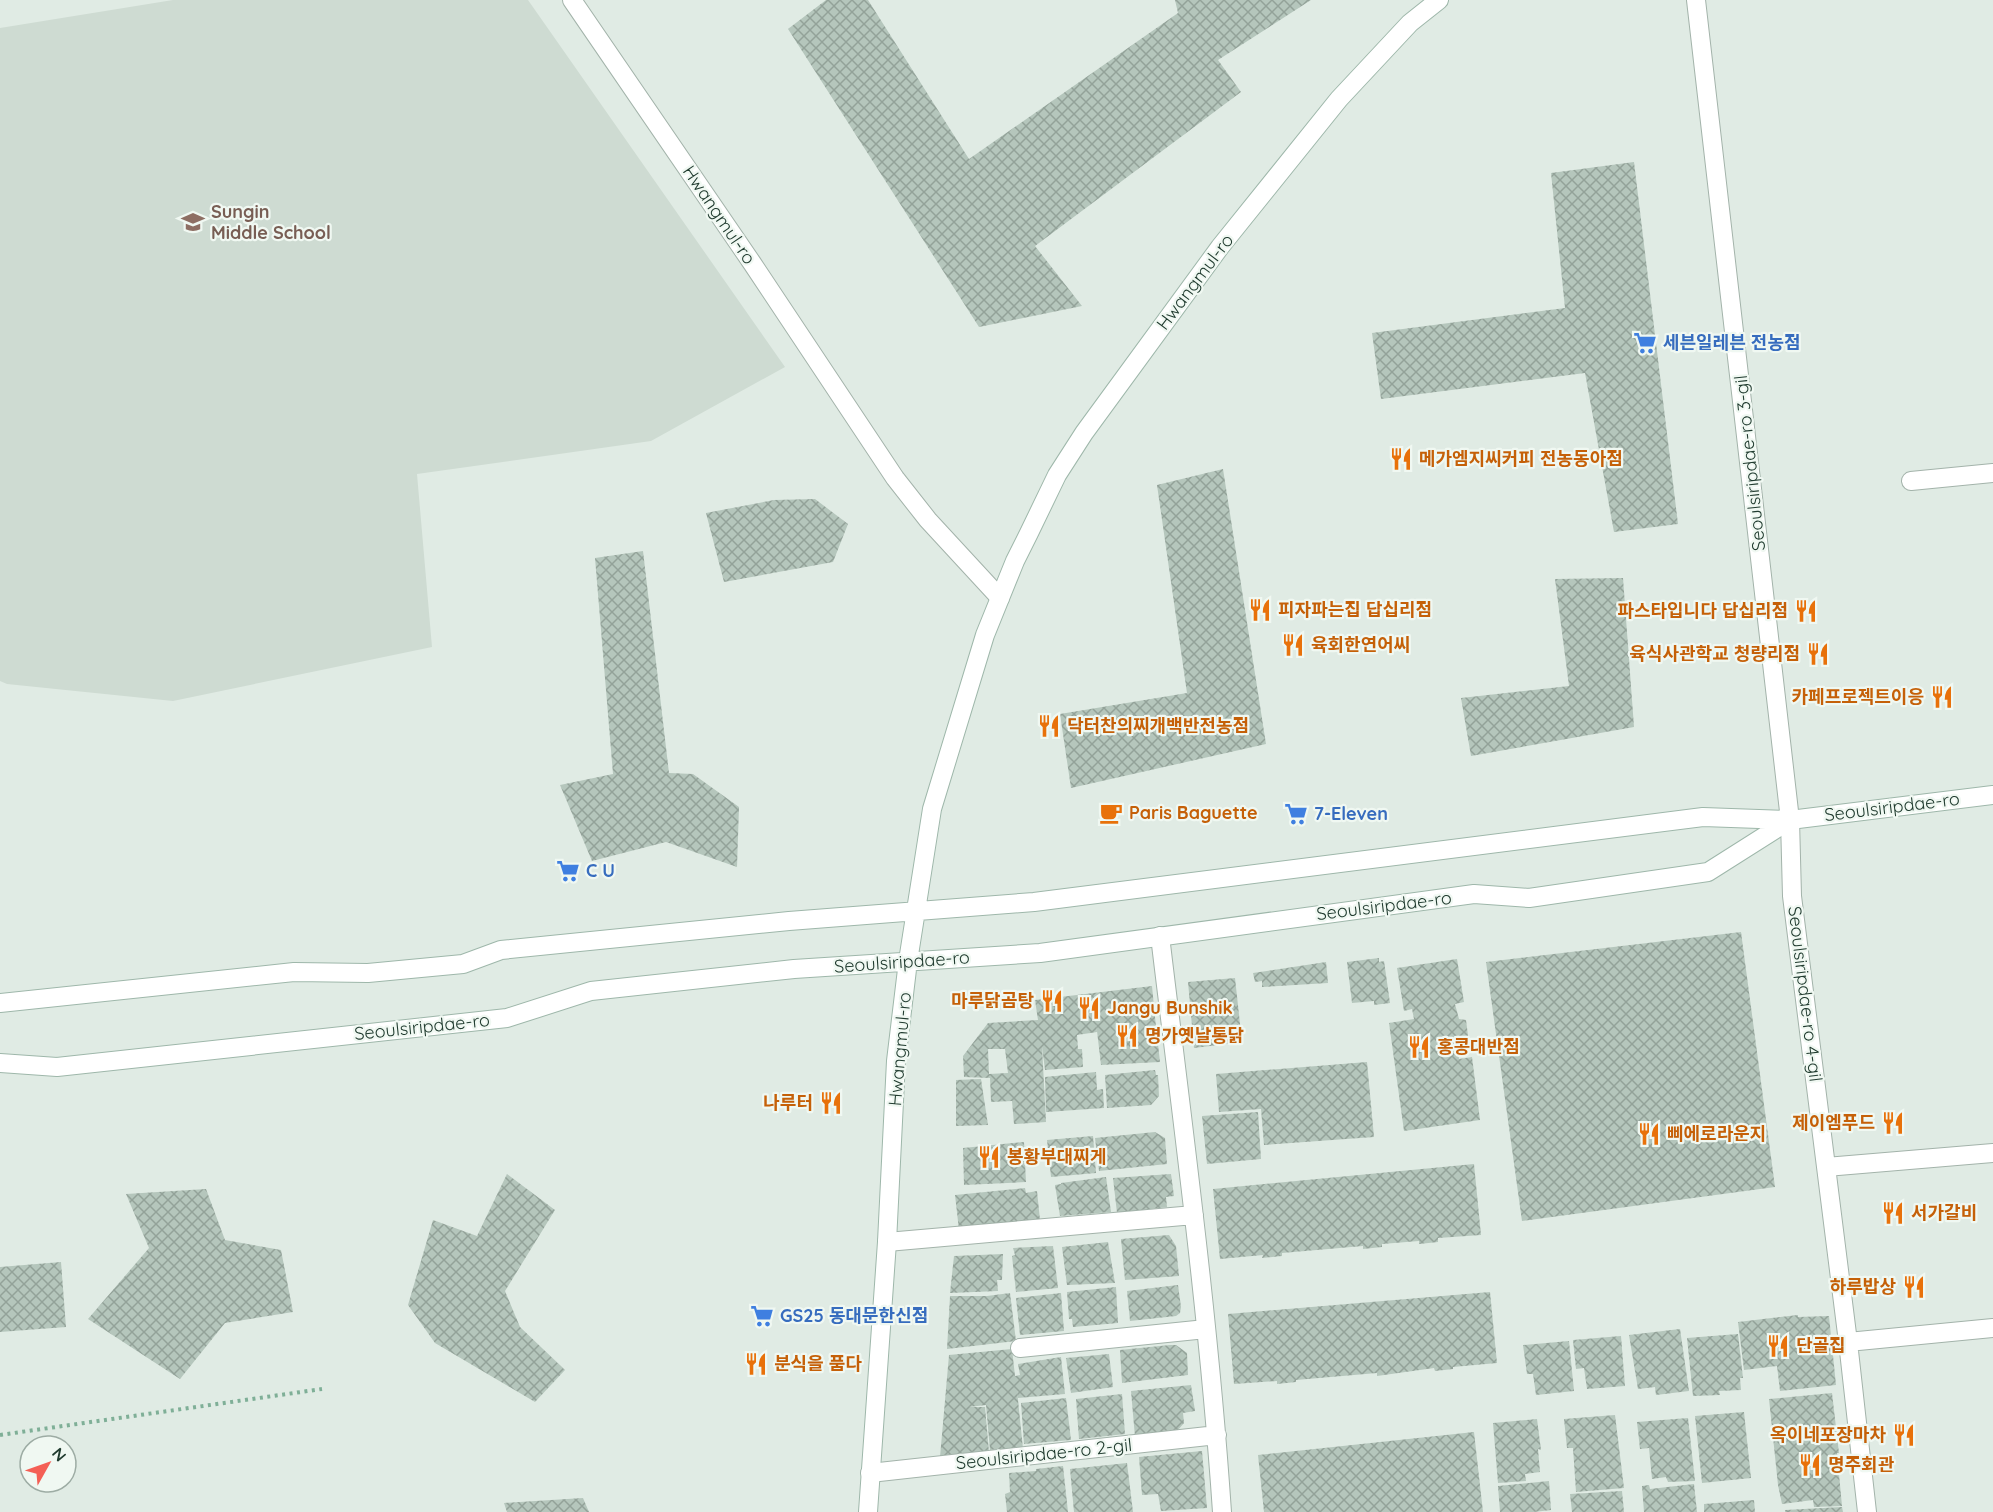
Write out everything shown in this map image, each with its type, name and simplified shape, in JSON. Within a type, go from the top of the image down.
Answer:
[{"type":"main road","name":"Hwangmul-ro","points":[[572,0],[895,477],[928,520],[1000,598]]},
{"type":"main road","name":"Hwangmul-ro","points":[[868,1512],[887,1242],[896,1061],[908,961],[932,809],[971,679],[1000,598],[1015,561],[1057,475],[1084,433],[1214,256],[1339,99],[1410,23],[1439,0]]},
{"type":"main road","name":"Seoulsiripdae-ro 3-gil","points":[[1696,0],[1790,820]]},
{"type":"main road","points":[[1911,481],[1993,473]]},
{"type":"main road","name":"Seoulsiripdae-ro","points":[[0,1003],[294,972],[368,974],[463,964],[501,950],[789,921],[1034,902],[1703,817],[1790,820],[1993,795]]},
{"type":"main road","name":"Seoulsiripdae-ro","points":[[0,1063],[57,1067],[507,1018],[591,991],[794,969],[1040,953],[1474,894],[1529,898],[1708,873],[1790,820]]},
{"type":"main road","name":"Seoulsiripdae-ro 4-gil","points":[[1790,820],[1792,896],[1867,1512]]},
{"type":"main road","points":[[1160,936],[1194,1215],[1217,1435],[1222,1512]]},
{"type":"main road","points":[[1826,1167],[1993,1153]]},
{"type":"main road","points":[[887,1242],[1194,1215]]},
{"type":"main road","points":[[1848,1342],[1993,1328]]},
{"type":"main road","points":[[1020,1348],[1206,1329]]},
{"type":"main road","name":"Seoulsiripdae-ro 2-gil","points":[[870,1473],[1217,1435]]},
{"type":"path","points":[[0,1435],[322,1389]]},
{"type":"shaded area","points":[[173,0],[528,0],[785,367],[651,441],[417,474],[432,647],[173,701],[7,684],[0,681],[0,28]]},
{"type":"building","points":[[826,0],[868,0],[969,159],[1178,13],[1175,0],[1311,0],[1218,60],[1241,92],[1035,246],[1082,306],[979,327],[788,29]]},
{"type":"building","points":[[1634,162],[1678,524],[1614,532],[1585,373],[1381,399],[1372,333],[1565,308],[1551,173]]},
{"type":"building","points":[[1223,469],[1266,744],[1071,788],[1060,714],[1187,693],[1157,485]]},
{"type":"building","points":[[815,499],[848,524],[833,562],[724,582],[706,513],[774,500]]},
{"type":"building","points":[[643,551],[669,773],[693,774],[739,807],[737,867],[666,842],[592,861],[560,785],[613,774],[595,558]]},
{"type":"building","points":[[1623,578],[1634,727],[1471,756],[1461,698],[1569,686],[1555,579]]},
{"type":"building","points":[[1741,932],[1775,1187],[1522,1221],[1486,962]]},
{"type":"building","points":[[1379,958],[1379,962],[1384,961],[1390,1003],[1374,1005],[1374,1001],[1352,1003],[1347,962]]},
{"type":"building","points":[[1457,959],[1464,1002],[1455,1004],[1459,1019],[1466,1020],[1469,1043],[1457,1044],[1459,1059],[1472,1057],[1480,1120],[1404,1131],[1389,1023],[1414,1019],[1412,1009],[1404,1011],[1397,968]]},
{"type":"building","points":[[1326,962],[1328,983],[1262,987],[1262,981],[1255,982],[1253,973]]},
{"type":"building","points":[[1235,978],[1242,1042],[1194,1048],[1188,982]]},
{"type":"building","points":[[1152,986],[1154,1007],[1120,1011],[1154,1008],[1160,1062],[1101,1065],[1095,1014],[1097,1032],[1077,1035],[1078,1049],[1082,1049],[1083,1067],[1045,1070],[1042,1046],[1046,1122],[1014,1124],[1012,1101],[991,1102],[990,1078],[964,1077],[963,1056],[988,1023],[1038,1020],[1035,1000]],"holes":[[[988,1049],[1005,1049],[1008,1073],[989,1074]]]},
{"type":"building","points":[[1367,1062],[1374,1137],[1264,1145],[1261,1109],[1219,1112],[1216,1074]]},
{"type":"building","points":[[1155,1070],[1158,1075],[1159,1096],[1151,1105],[1107,1108],[1105,1075]]},
{"type":"building","points":[[1096,1072],[1097,1090],[1103,1089],[1104,1108],[1046,1112],[1045,1077]]},
{"type":"building","points":[[981,1079],[988,1125],[956,1126],[956,1080]]},
{"type":"building","points":[[1258,1112],[1261,1159],[1207,1164],[1202,1116]]},
{"type":"building","points":[[1155,1132],[1165,1138],[1167,1164],[1099,1171],[1095,1138]]},
{"type":"building","points":[[1093,1136],[1096,1173],[1051,1177],[1047,1140]]},
{"type":"building","points":[[1024,1142],[1026,1182],[964,1185],[963,1148]]},
{"type":"building","points":[[1474,1164],[1481,1235],[1438,1238],[1438,1242],[1419,1244],[1419,1241],[1382,1244],[1382,1247],[1363,1249],[1363,1246],[1282,1253],[1282,1256],[1262,1258],[1263,1255],[1220,1259],[1213,1189]]},
{"type":"building","points":[[507,1174],[555,1210],[505,1291],[520,1327],[565,1370],[535,1402],[435,1343],[408,1305],[433,1220],[477,1236]]},
{"type":"building","points":[[1171,1174],[1174,1196],[1166,1197],[1167,1207],[1117,1213],[1113,1178]]},
{"type":"building","points":[[1106,1177],[1111,1212],[1060,1216],[1055,1185]]},
{"type":"building","points":[[1025,1188],[1026,1193],[1037,1191],[1040,1220],[959,1230],[955,1195]]},
{"type":"building","points":[[206,1189],[225,1240],[281,1250],[293,1312],[225,1323],[180,1379],[88,1319],[149,1248],[126,1194]]},
{"type":"building","points":[[1169,1235],[1176,1246],[1179,1276],[1125,1280],[1121,1239]]},
{"type":"building","points":[[1108,1242],[1115,1283],[1067,1285],[1062,1247]]},
{"type":"building","points":[[1053,1246],[1058,1288],[1016,1292],[1013,1248]]},
{"type":"building","points":[[1003,1254],[1002,1280],[997,1280],[998,1291],[950,1293],[954,1256]]},
{"type":"building","points":[[61,1262],[66,1327],[0,1332],[0,1267]]},
{"type":"building","points":[[1178,1285],[1181,1307],[1180,1313],[1176,1316],[1130,1321],[1127,1291]]},
{"type":"building","points":[[1116,1287],[1118,1323],[1073,1327],[1072,1319],[1069,1319],[1067,1292]]},
{"type":"building","points":[[1490,1292],[1497,1363],[1435,1371],[1434,1368],[1377,1376],[1377,1373],[1296,1380],[1296,1382],[1277,1384],[1277,1381],[1234,1384],[1228,1314]]},
{"type":"building","points":[[1010,1293],[1016,1341],[947,1349],[950,1296],[987,1296]]},
{"type":"building","points":[[1061,1293],[1064,1331],[1020,1335],[1016,1298]]},
{"type":"building","points":[[1798,1315],[1798,1317],[1829,1316],[1836,1385],[1780,1391],[1777,1366],[1744,1370],[1738,1322]]},
{"type":"building","points":[[1680,1329],[1689,1391],[1656,1395],[1655,1387],[1638,1389],[1629,1335]]},
{"type":"building","points":[[1738,1334],[1743,1378],[1740,1378],[1741,1390],[1719,1391],[1720,1395],[1693,1396],[1687,1338]]},
{"type":"building","points":[[1621,1336],[1625,1386],[1587,1389],[1584,1368],[1576,1369],[1573,1340]]},
{"type":"building","points":[[1569,1341],[1574,1391],[1536,1395],[1533,1374],[1527,1374],[1523,1345]]},
{"type":"building","points":[[1176,1345],[1187,1353],[1188,1375],[1122,1383],[1120,1350]]},
{"type":"building","points":[[1012,1349],[1015,1376],[1020,1375],[1018,1364],[1061,1357],[1065,1394],[1018,1398],[1017,1390],[1023,1449],[990,1450],[986,1405],[969,1407],[985,1407],[989,1452],[940,1457],[949,1355]]},
{"type":"building","points":[[1109,1354],[1113,1387],[1071,1393],[1066,1358]]},
{"type":"building","points":[[1191,1385],[1195,1411],[1183,1413],[1184,1423],[1178,1430],[1135,1437],[1131,1391]]},
{"type":"building","points":[[1832,1393],[1842,1506],[1814,1507],[1813,1500],[1782,1504],[1769,1399]]},
{"type":"building","points":[[1122,1394],[1125,1434],[1079,1439],[1076,1399]]},
{"type":"building","points":[[1066,1398],[1071,1440],[1024,1444],[1021,1403]]},
{"type":"building","points":[[1744,1412],[1751,1478],[1702,1483],[1695,1416]]},
{"type":"building","points":[[1615,1415],[1624,1488],[1576,1492],[1573,1448],[1567,1448],[1564,1419]]},
{"type":"building","points":[[1688,1418],[1695,1481],[1668,1482],[1666,1477],[1652,1479],[1649,1448],[1640,1449],[1637,1422]]},
{"type":"building","points":[[1537,1419],[1541,1450],[1538,1449],[1540,1472],[1525,1474],[1526,1481],[1498,1483],[1493,1423]]},
{"type":"building","points":[[1474,1432],[1483,1512],[1264,1512],[1258,1455]]},
{"type":"building","points":[[1202,1451],[1207,1508],[1161,1511],[1158,1494],[1142,1495],[1139,1457]]},
{"type":"building","points":[[1127,1463],[1133,1512],[1074,1512],[1070,1469]]},
{"type":"building","points":[[1063,1466],[1068,1512],[1007,1512],[1005,1494],[1010,1492],[1009,1473]]},
{"type":"building","points":[[1549,1481],[1551,1510],[1500,1512],[1498,1486]]},
{"type":"building","points":[[1694,1484],[1697,1512],[1644,1512],[1642,1486],[1649,1485],[1650,1489]]},
{"type":"building","points":[[1622,1491],[1624,1512],[1572,1512],[1570,1494]]},
{"type":"building","points":[[583,1498],[589,1512],[507,1512],[504,1503]]},
{"type":"building","points":[[1754,1500],[1755,1512],[1704,1512],[1704,1504]]},
{"type":"building","points":[[1842,1507],[1843,1512],[1785,1512],[1785,1510]]},
{"type":"place","name":"Sungin Middle School","points":[[193,222]]},
{"type":"place","name":"세븐일레븐 전농점","points":[[1645,343]]},
{"type":"place","name":"메가엠지씨커피 전농동아점","points":[[1401,459]]},
{"type":"place","name":"피자파는집 답십리점","points":[[1260,610]]},
{"type":"place","name":"파스타입니다 답십리점","points":[[1806,611]]},
{"type":"place","name":"육회한연어씨","points":[[1293,645]]},
{"type":"place","name":"육식사관학교 청량리점","points":[[1818,654]]},
{"type":"place","name":"카페프로젝트이응","points":[[1942,697]]},
{"type":"place","name":"닥터찬의찌개백반전농점","points":[[1049,726]]},
{"type":"place","name":"Paris Baguette","points":[[1111,813]]},
{"type":"place","name":"7-Eleven","points":[[1296,814]]},
{"type":"place","name":"C U","points":[[568,871]]},
{"type":"place","name":"마루닭곰탕","points":[[1052,1001]]},
{"type":"place","name":"Jangu Bunshik","points":[[1089,1008]]},
{"type":"place","name":"명가옛날통닭","points":[[1127,1036]]},
{"type":"place","name":"홍콩대반점","points":[[1419,1047]]},
{"type":"place","name":"나루터","points":[[831,1103]]},
{"type":"place","name":"제이엠푸드","points":[[1893,1123]]},
{"type":"place","name":"삐에로라운지","points":[[1649,1134]]},
{"type":"place","name":"봉황부대찌게","points":[[989,1157]]},
{"type":"place","name":"서가갈비","points":[[1893,1213]]},
{"type":"place","name":"하루밥상","points":[[1914,1287]]},
{"type":"place","name":"GS25 동대문한신점","points":[[762,1316]]},
{"type":"place","name":"단골집","points":[[1778,1346]]},
{"type":"place","name":"분식을 품다","points":[[756,1364]]},
{"type":"place","name":"옥이네포장마차","points":[[1904,1435]]},
{"type":"place","name":"명주회관","points":[[1810,1465]]}]
